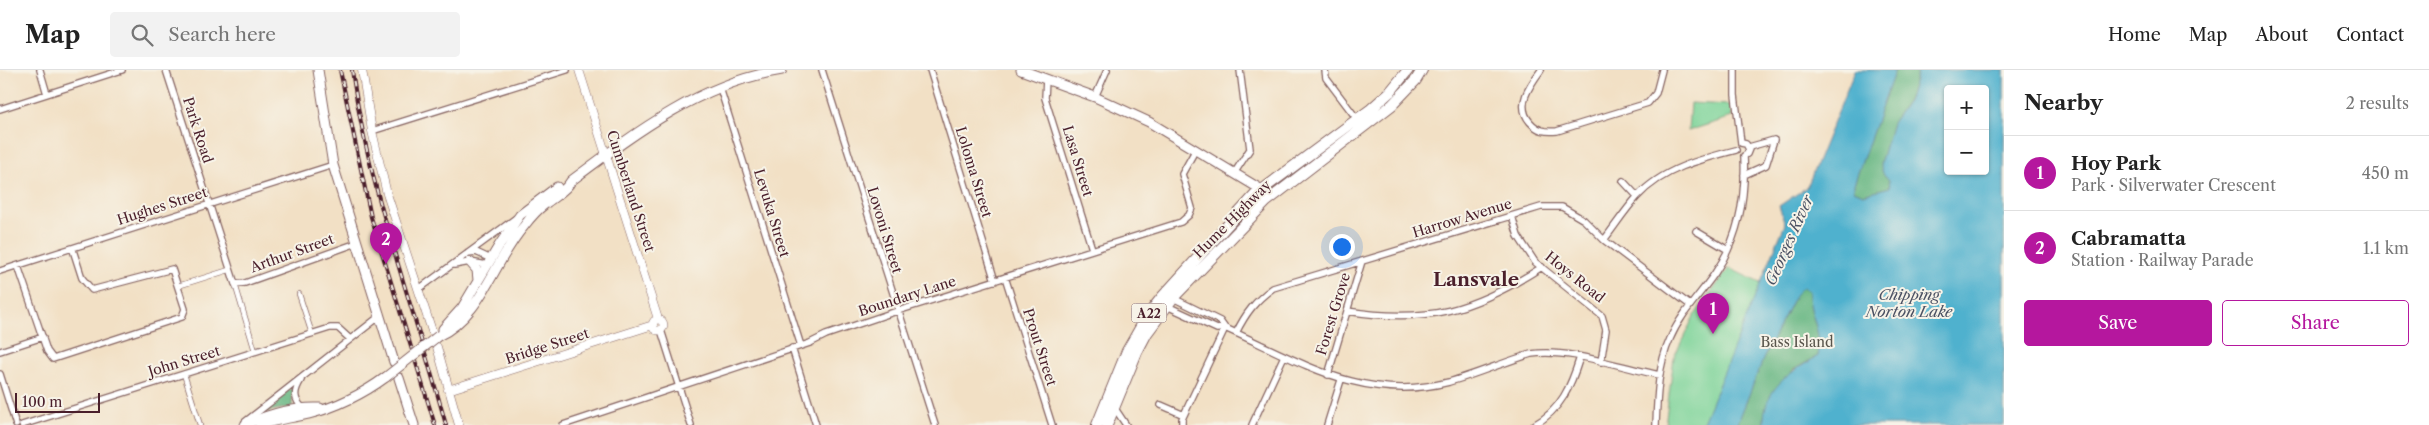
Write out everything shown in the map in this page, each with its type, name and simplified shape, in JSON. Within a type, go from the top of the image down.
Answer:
[{"type":"highway","name":"Hume Highway","points":[[1096,425],[1127,351],[1147,316],[1223,230],[1263,189],[1385,97],[1408,70]]},
{"type":"highway","name":"Hume Highway","points":[[1107,425],[1137,352],[1147,333],[1170,302],[1246,220],[1272,196],[1392,105],[1416,80],[1422,70]]},
{"type":"main road","points":[[318,70],[333,165],[394,362]]},
{"type":"main road","points":[[447,328],[462,308],[478,280],[524,225],[546,203],[568,186],[571,181],[670,111],[748,77],[782,70]]},
{"type":"main road","points":[[1021,70],[1095,97],[1149,122],[1272,196]]},
{"type":"main road","points":[[260,425],[296,420],[321,408],[352,398],[386,377],[435,333],[447,328],[472,306],[520,215],[564,182],[571,181]]},
{"type":"main road","points":[[470,262],[477,270],[478,280]]},
{"type":"main road","points":[[399,378],[414,425]]},
{"type":"main road","points":[[245,425],[274,414],[303,408],[321,408]]},
{"type":"street","points":[[40,70],[47,94]]},
{"type":"street","points":[[0,109],[122,70]]},
{"type":"street","name":"Park Road","points":[[166,70],[235,284]]},
{"type":"street","points":[[362,70],[372,131],[387,194],[435,333]]},
{"type":"street","points":[[372,131],[567,70]]},
{"type":"street","name":"Cumberland Street","points":[[580,70],[656,322]]},
{"type":"street","name":"Lovoni Street","points":[[822,70],[935,425]]},
{"type":"street","name":"Loloma Street","points":[[930,70],[995,280]]},
{"type":"street","points":[[1095,97],[1107,70]]},
{"type":"street","points":[[1235,172],[1250,149],[1240,70]]},
{"type":"street","points":[[1325,70],[1326,78],[1357,119]]},
{"type":"street","points":[[1542,70],[1524,98],[1522,108],[1525,117],[1536,129],[1545,132],[1567,128],[1648,103],[1656,92],[1662,70]]},
{"type":"street","points":[[1604,240],[1637,196],[1658,179],[1684,165],[1736,150],[1741,143],[1735,95],[1735,70]]},
{"type":"street","name":"Lasa Street","points":[[1046,79],[1045,98],[1092,249]]},
{"type":"street","name":"Levuka Street","points":[[720,88],[801,346]]},
{"type":"street","points":[[1741,143],[1749,147],[1774,140],[1766,165],[1744,175]]},
{"type":"street","points":[[1744,156],[1749,152],[1749,147]]},
{"type":"street","name":"Boundary Lane","points":[[564,425],[995,280],[1181,222],[1189,215],[1192,208],[1182,174],[1196,149]]},
{"type":"street","points":[[1736,150],[1740,155],[1744,156]]},
{"type":"street","points":[[1656,425],[1660,376],[1669,341],[1690,305],[1715,272],[1728,250],[1740,215],[1744,156]]},
{"type":"street","name":"Hughes Street","points":[[0,271],[73,250],[333,165]]},
{"type":"street","points":[[1623,181],[1637,196]]},
{"type":"street","name":"Harrow Avenue","points":[[1236,333],[1248,310],[1258,299],[1273,288],[1541,207],[1562,207],[1584,220],[1604,240],[1690,305]]},
{"type":"street","points":[[419,289],[520,215]]},
{"type":"street","name":"Hoys Road","points":[[1512,216],[1518,236],[1535,262],[1602,316],[1606,330],[1601,362]]},
{"type":"street","points":[[1696,231],[1728,250]]},
{"type":"street","name":"Arthur Street","points":[[235,284],[245,283],[357,243]]},
{"type":"street","points":[[18,266],[43,337],[53,359],[182,317],[185,309],[173,271],[169,268],[95,291],[88,288],[82,278],[73,250]]},
{"type":"street","points":[[466,253],[476,252],[493,264]]},
{"type":"street","name":"Forest Grove","points":[[1328,375],[1362,261]]},
{"type":"street","points":[[452,266],[470,262],[493,264]]},
{"type":"street","points":[[1347,311],[1408,317],[1458,310],[1506,290],[1542,267]]},
{"type":"street","points":[[178,286],[230,270]]},
{"type":"street","name":"Prout Street","points":[[1005,277],[1052,425]]},
{"type":"street","points":[[235,284],[256,352]]},
{"type":"street","points":[[299,294],[312,334]]},
{"type":"street","points":[[1170,302],[1217,329],[1225,328]]},
{"type":"street","points":[[1170,302],[1220,321],[1225,328],[1328,375],[1341,380],[1384,387],[1431,385],[1448,382],[1532,354],[1550,352],[1580,357],[1660,376]]},
{"type":"street","points":[[241,425],[380,316]]},
{"type":"street","points":[[656,322],[656,330],[661,330],[691,425]]},
{"type":"street","name":"Bridge Street","points":[[448,390],[656,322]]},
{"type":"street","name":"John Street","points":[[22,425],[312,334],[338,328],[350,339]]},
{"type":"street","points":[[1182,425],[1184,415],[1225,328]]},
{"type":"street","points":[[0,351],[43,337]]},
{"type":"street","points":[[437,347],[459,425]]},
{"type":"street","points":[[792,348],[816,425]]},
{"type":"street","points":[[1252,425],[1284,356]]},
{"type":"street","points":[[1534,425],[1552,413],[1563,399],[1573,380],[1580,357]]},
{"type":"street","points":[[0,374],[16,425]]},
{"type":"street","points":[[184,374],[200,425]]},
{"type":"street","points":[[302,378],[295,394],[297,402],[303,408]]},
{"type":"street","points":[[1327,425],[1341,380]]},
{"type":"street","points":[[1161,405],[1184,415]]},
{"type":"street","points":[[1114,407],[1126,425]]},
{"type":"green space","points":[[1895,70],[1918,70],[1909,98],[1892,123],[1880,164],[1883,173],[1889,180],[1890,187],[1863,194],[1854,190],[1854,184]]},
{"type":"green space","points":[[1690,103],[1730,105],[1732,117],[1688,131]]},
{"type":"green space","points":[[1729,268],[1762,284],[1702,425],[1665,425],[1674,357],[1694,316]]},
{"type":"green space","name":"Bass Island","points":[[1803,287],[1809,291],[1809,299],[1819,339],[1818,356],[1793,370],[1764,417],[1764,425],[1737,425],[1764,357],[1795,295]]},
{"type":"green space","points":[[293,387],[292,407],[265,412],[263,409]]},
{"type":"water","name":"Chipping Norton Lake","points":[[1855,70],[1895,70],[1854,184],[1854,190],[1863,194],[1890,187],[1889,180],[1883,173],[1880,164],[1892,123],[1909,99],[1918,70],[2004,70],[2004,425],[1764,425],[1765,412],[1773,391],[1798,368],[1818,356],[1819,339],[1809,299],[1809,291],[1803,287],[1795,295],[1764,357],[1737,425],[1702,425],[1785,224],[1779,206],[1807,187]]},
{"type":"railway","points":[[340,70],[371,217],[435,425]]},
{"type":"railway","points":[[352,70],[369,160],[393,249],[446,425]]},
{"type":"place","name":"Cabramatta","points":[[386,264]]},
{"type":"place","name":"Hoy Park","points":[[1713,334]]},
{"type":"district","name":"Lansvale","points":[[1476,279]]},
{"type":"water label","name":"Georges River","points":[[1789,240]]}]
